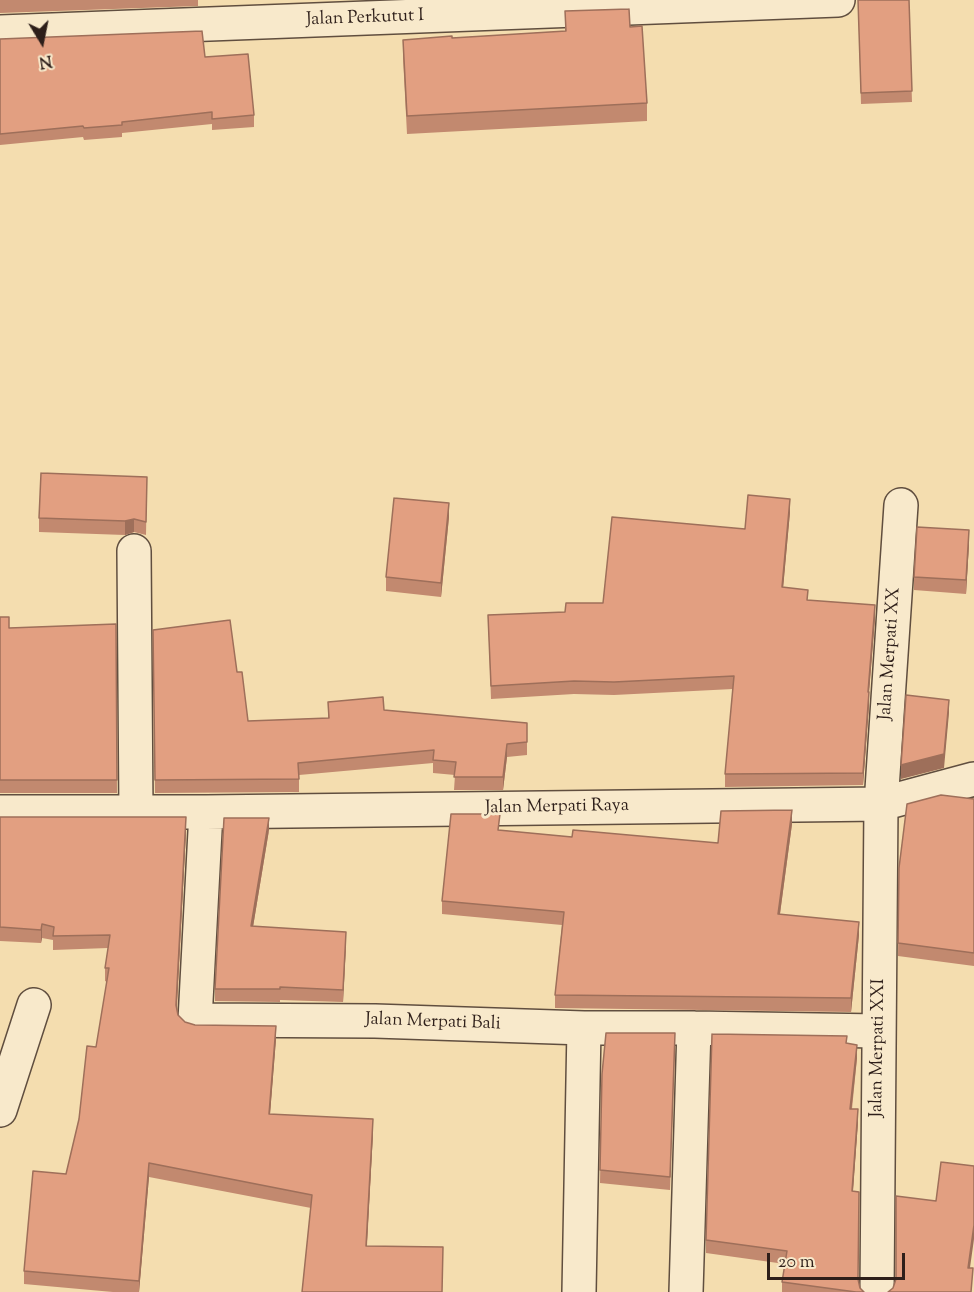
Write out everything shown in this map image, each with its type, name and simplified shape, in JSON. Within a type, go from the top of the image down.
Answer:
[{"type":"street","name":"Jalan Perkutut I","points":[[0,32],[652,4],[838,0]]},
{"type":"street","name":"Jalan Merpati XX","points":[[881,804],[902,504]]},
{"type":"street","points":[[134,551],[136,812]]},
{"type":"street","name":"Jalan Merpati Raya","points":[[0,812],[206,812],[881,804],[974,780]]},
{"type":"street","name":"Jalan Merpati XXI","points":[[877,1292],[881,804]]},
{"type":"street","name":"Jalan Merpati Bali","points":[[206,812],[195,1020],[375,1021],[584,1028],[879,1031]]},
{"type":"street","points":[[0,1110],[34,1005]]},
{"type":"street","points":[[579,1292],[584,1028]]},
{"type":"street","points":[[686,1292],[694,1028]]},
{"type":"building","points":[[858,0],[909,0],[912,91],[861,93]]},
{"type":"building","points":[[629,9],[630,27],[642,26],[647,103],[407,116],[403,40],[566,31],[565,11]]},
{"type":"building","points":[[202,31],[205,57],[248,54],[254,115],[212,119],[212,112],[122,122],[122,125],[84,128],[83,126],[0,134],[0,39]]},
{"type":"building","points":[[41,473],[147,477],[146,522],[134,519],[125,521],[39,518]]},
{"type":"building","points":[[748,495],[790,499],[782,587],[808,590],[807,600],[875,605],[863,773],[725,774],[734,676],[491,686],[488,615],[565,612],[566,603],[603,603],[612,517],[745,529]]},
{"type":"building","points":[[394,498],[449,503],[441,583],[386,577]]},
{"type":"building","points":[[917,527],[969,530],[966,580],[914,577]]},
{"type":"building","points":[[0,617],[9,617],[9,628],[116,624],[117,780],[0,780]]},
{"type":"building","points":[[230,620],[237,672],[242,672],[248,721],[329,718],[328,702],[383,697],[384,710],[527,723],[527,742],[507,744],[503,777],[454,777],[456,762],[433,760],[434,750],[298,763],[299,779],[155,780],[153,630]]},
{"type":"building","points":[[906,695],[949,700],[944,754],[901,765]]},
{"type":"building","points":[[941,795],[974,799],[974,953],[898,943],[899,868],[907,804]]},
{"type":"building","points":[[792,810],[778,914],[859,922],[851,998],[555,995],[564,912],[442,901],[451,814],[500,814],[498,830],[572,837],[573,830],[718,843],[721,811]]},
{"type":"building","points":[[0,817],[186,817],[176,1005],[178,1015],[185,1022],[195,1025],[276,1026],[269,1114],[373,1119],[366,1246],[443,1247],[442,1292],[302,1292],[312,1195],[149,1163],[139,1281],[24,1271],[33,1171],[66,1174],[79,1119],[87,1046],[96,1047],[109,968],[105,968],[110,935],[53,936],[54,927],[42,924],[41,930],[0,927]]},
{"type":"building","points":[[224,818],[269,818],[251,926],[346,932],[343,990],[280,987],[280,989],[215,989]]},
{"type":"building","points":[[606,1033],[675,1033],[670,1177],[600,1170],[602,1074]]},
{"type":"building","points":[[712,1034],[847,1036],[846,1043],[857,1045],[850,1109],[858,1109],[852,1191],[859,1192],[858,1279],[860,1288],[864,1292],[782,1282],[787,1251],[706,1240]]},
{"type":"building","points":[[941,1162],[974,1166],[974,1225],[968,1268],[973,1268],[971,1292],[888,1292],[893,1288],[896,1279],[896,1196],[936,1201]]}]
